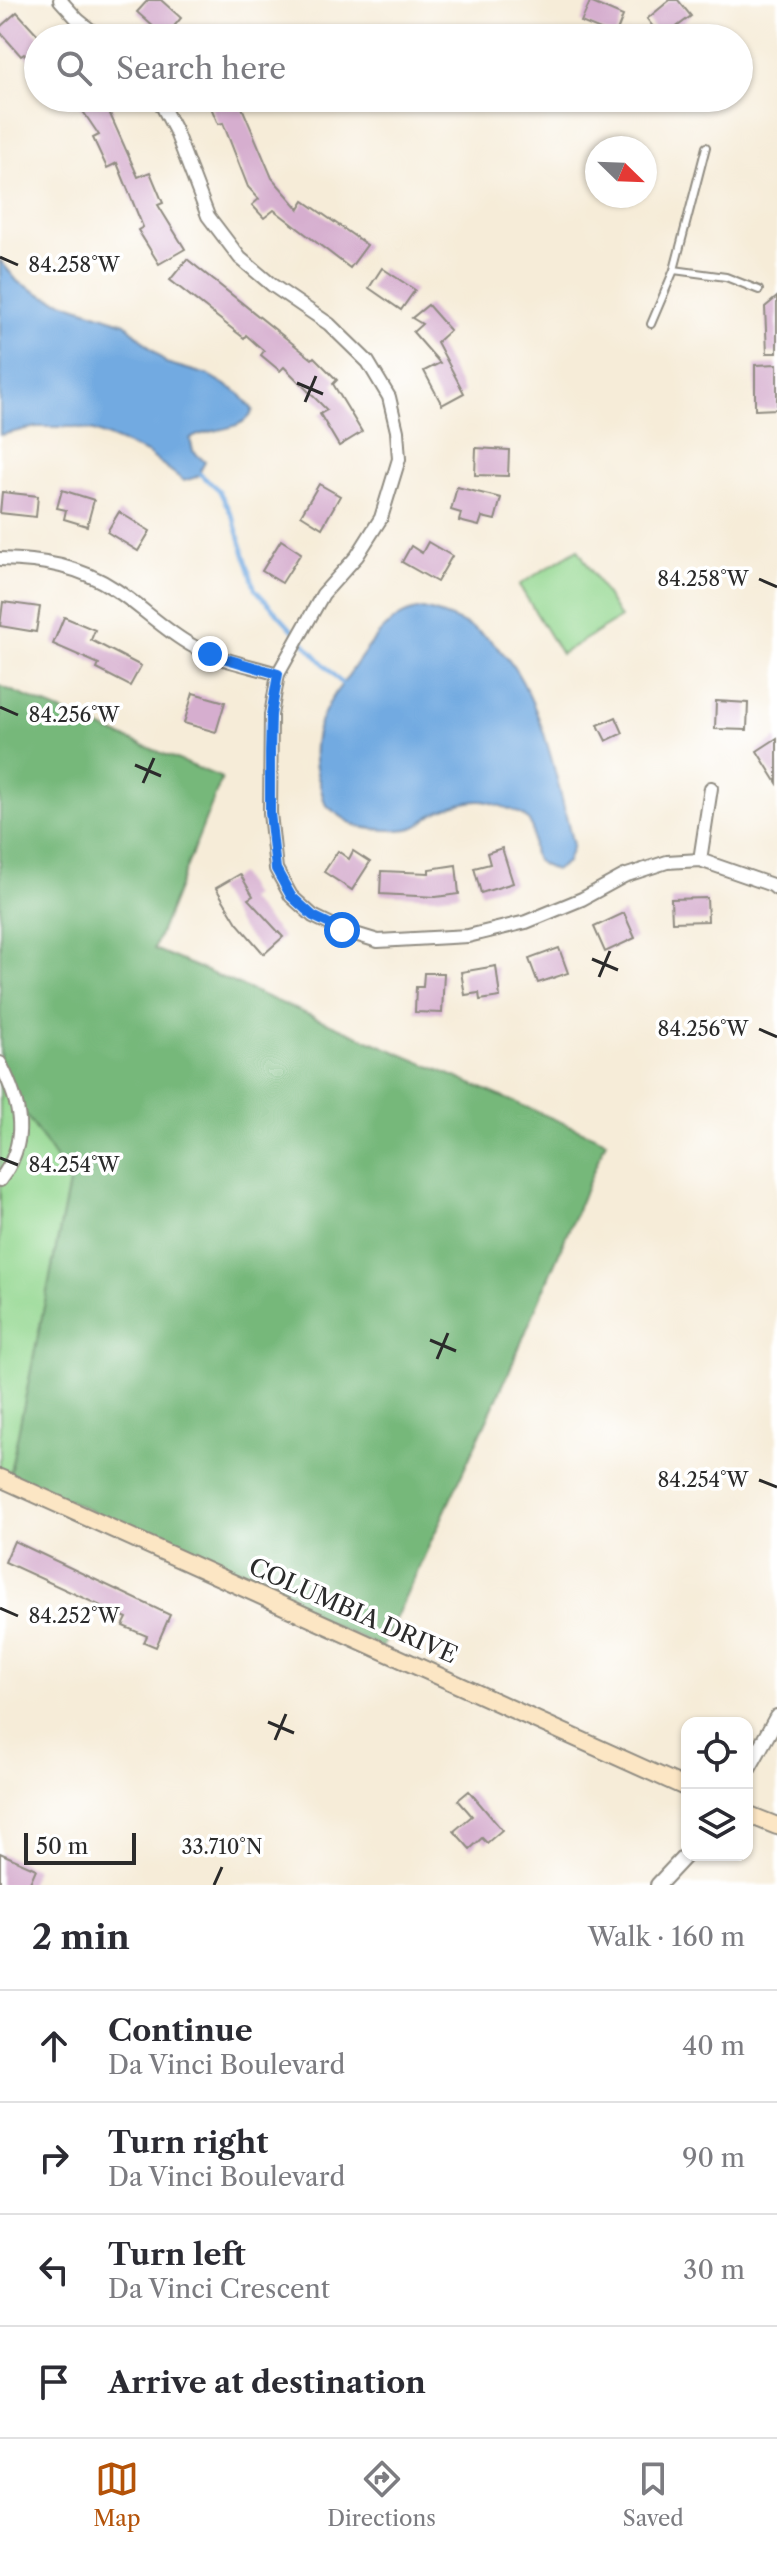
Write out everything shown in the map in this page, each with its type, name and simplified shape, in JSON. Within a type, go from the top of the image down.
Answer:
[{"type":"main road","name":"COLUMBIA DRIVE","points":[[0,1478],[681,1785]]},
{"type":"main road","points":[[753,1816],[777,1826]]},
{"type":"street","points":[[60,0],[83,24]]},
{"type":"street","points":[[165,112],[208,216],[240,258],[272,285],[329,324],[368,362],[389,397],[397,431],[399,459],[381,518],[357,556],[323,594],[278,674],[271,715],[270,813],[276,869],[291,896],[313,916],[342,930],[378,941],[468,936],[526,922],[582,899],[624,876],[667,862],[700,860],[777,889]]},
{"type":"street","points":[[0,559],[61,564],[114,588],[190,645],[278,674]]},
{"type":"street","points":[[700,860],[711,788]]},
{"type":"street","points":[[0,1063],[17,1106],[20,1139],[16,1154],[0,1180]]},
{"type":"street","points":[[753,1760],[777,1717]]},
{"type":"street","points":[[658,1885],[681,1860]]},
{"type":"lane","points":[[651,324],[674,270],[706,147]]},
{"type":"lane","points":[[674,270],[726,277],[759,290]]},
{"type":"green space","points":[[578,549],[620,618],[561,654],[519,585]]},
{"type":"green space","points":[[0,686],[222,778],[154,949],[606,1141],[508,1374],[382,1648],[10,1473],[70,1180],[0,1076]]},
{"type":"green space","points":[[0,1076],[70,1179],[10,1473],[0,1469]]},
{"type":"water","points":[[0,260],[18,282],[44,296],[125,323],[166,363],[208,375],[239,393],[253,410],[242,423],[190,439],[193,451],[205,462],[197,477],[184,481],[147,453],[94,431],[74,427],[37,427],[0,435]]},
{"type":"water","points":[[423,609],[458,621],[482,634],[508,659],[522,681],[545,735],[573,845],[567,862],[556,870],[536,859],[532,829],[522,815],[488,802],[458,805],[435,814],[415,827],[394,830],[355,825],[325,802],[315,753],[318,727],[329,703],[387,626],[410,612]]},
{"type":"building","points":[[148,0],[161,0],[181,18],[176,24],[150,24],[137,12]]},
{"type":"building","points":[[670,0],[678,0],[691,16],[680,24],[651,24],[647,19]]},
{"type":"building","points":[[590,2],[623,16],[620,24],[581,22]]},
{"type":"building","points":[[17,12],[28,24],[24,24],[24,54],[21,56],[0,32],[0,27]]},
{"type":"building","points":[[83,112],[113,112],[110,114],[138,177],[150,172],[163,203],[158,205],[185,249],[159,264],[138,230],[143,227],[117,163],[107,168],[93,138],[99,135]]},
{"type":"building","points":[[213,112],[244,112],[272,178],[299,209],[304,201],[367,245],[350,268],[274,210],[264,218],[252,205],[259,199],[248,187],[223,123],[218,124]]},
{"type":"building","points":[[187,259],[312,359],[314,357],[337,380],[333,384],[362,432],[339,446],[320,414],[327,410],[284,367],[280,371],[261,355],[264,351],[246,335],[244,338],[170,280]]},
{"type":"building","points":[[382,268],[415,290],[401,310],[369,288]]},
{"type":"building","points":[[777,297],[777,353],[767,353],[765,307]]},
{"type":"building","points":[[428,305],[450,330],[437,342],[464,393],[442,405],[424,371],[440,363],[413,332],[422,324],[412,318]]},
{"type":"building","points":[[777,364],[777,409],[755,410],[755,365]]},
{"type":"building","points":[[476,448],[509,450],[508,476],[475,475]]},
{"type":"building","points":[[319,484],[340,496],[322,528],[301,515]]},
{"type":"building","points":[[457,487],[501,498],[495,520],[482,517],[479,526],[459,521],[461,513],[451,510]]},
{"type":"building","points":[[62,490],[94,500],[87,526],[64,519],[66,510],[57,508]]},
{"type":"building","points":[[2,492],[38,496],[36,517],[0,513]]},
{"type":"building","points":[[119,512],[150,531],[138,551],[107,532]]},
{"type":"building","points":[[281,540],[301,553],[282,583],[262,571]]},
{"type":"building","points":[[428,542],[452,556],[437,582],[402,562],[411,546],[422,553]]},
{"type":"building","points":[[3,602],[40,607],[36,632],[0,626]]},
{"type":"building","points":[[64,617],[95,630],[91,640],[141,666],[130,686],[97,669],[99,664],[53,644]]},
{"type":"building","points":[[193,693],[225,702],[216,732],[184,723]]},
{"type":"building","points":[[716,701],[748,703],[747,730],[715,729]]},
{"type":"building","points":[[616,717],[623,733],[606,741],[598,725]]},
{"type":"building","points":[[777,738],[777,783],[757,751]]},
{"type":"building","points":[[502,848],[513,883],[481,893],[474,868],[490,864],[487,853]]},
{"type":"building","points":[[338,851],[349,859],[353,851],[370,862],[352,890],[324,872]]},
{"type":"building","points":[[456,865],[459,894],[436,897],[380,894],[381,871],[429,873],[429,869]]},
{"type":"building","points":[[240,874],[253,896],[248,899],[283,937],[264,954],[237,923],[216,888]]},
{"type":"building","points":[[707,898],[708,921],[672,922],[671,899]]},
{"type":"building","points":[[624,913],[635,938],[605,952],[594,927]]},
{"type":"building","points":[[559,948],[568,973],[538,983],[529,959]]},
{"type":"building","points":[[496,966],[500,997],[480,1000],[479,993],[465,995],[461,972]]},
{"type":"building","points":[[424,973],[444,973],[442,1013],[415,1012],[416,987],[423,987]]},
{"type":"building","points":[[14,1541],[170,1615],[156,1647],[144,1642],[147,1636],[123,1626],[127,1618],[5,1562]]},
{"type":"building","points":[[469,1791],[502,1830],[487,1843],[482,1838],[470,1849],[454,1831],[472,1816],[458,1800]]},
{"type":"building","points":[[0,1853],[36,1869],[29,1885],[0,1885]]},
{"type":"waterway","points":[[199,473],[219,490],[234,520],[255,589],[342,684]]},
{"type":"route","points":[[210,654],[278,674],[271,715],[270,754],[270,813],[276,869],[291,896],[313,916],[342,930]]}]
